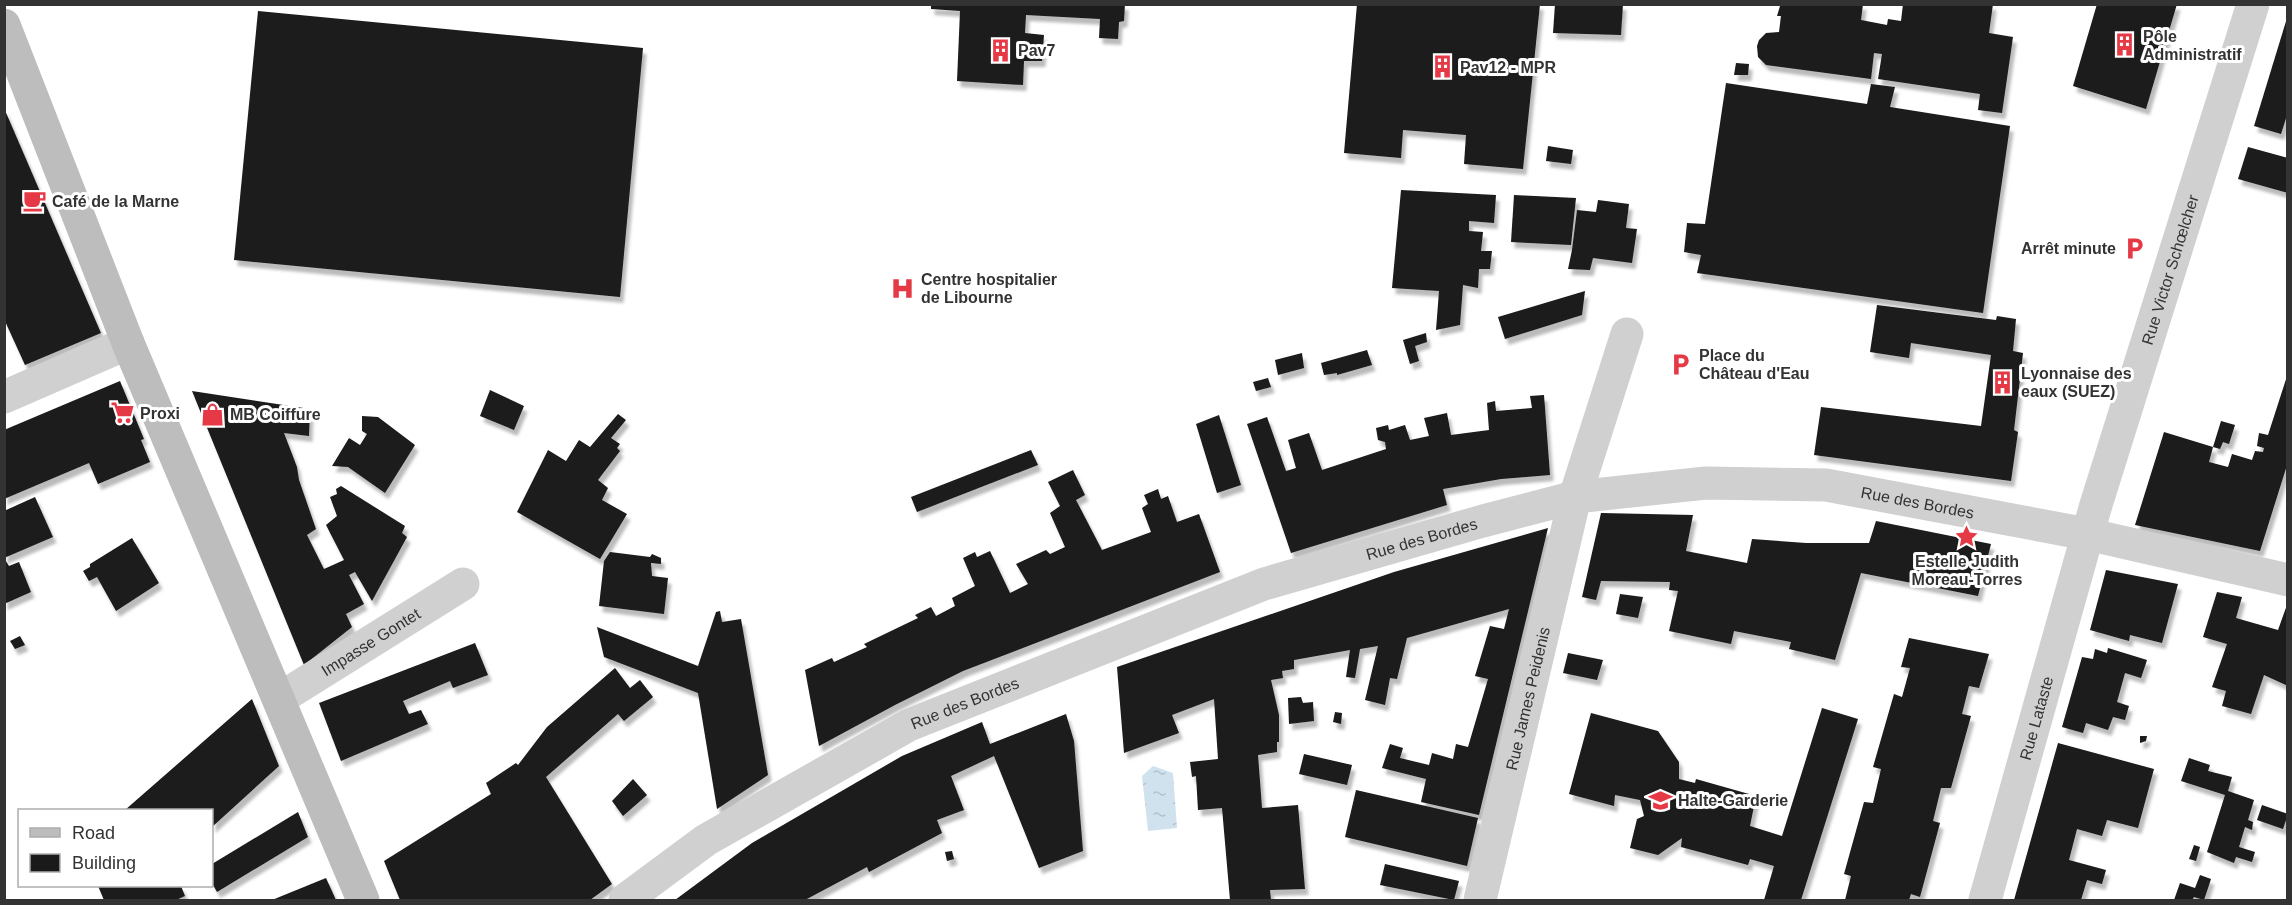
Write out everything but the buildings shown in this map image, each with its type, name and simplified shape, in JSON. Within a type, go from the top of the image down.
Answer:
[{"type":"main road","points":[[4,25],[13,74],[363,900]]},
{"type":"street","name":"Rue Victor Schœlcher","points":[[2087,534],[2253,4]]},
{"type":"street","points":[[1575,496],[1627,334]]},
{"type":"street","points":[[4,397],[128,344]]},
{"type":"street","name":"Rue des Bordes","points":[[625,900],[706,840],[909,725],[1264,584],[1575,496],[1706,483],[1826,485],[2087,534],[2288,580]]},
{"type":"street","name":"Rue James Peidenis","points":[[1480,900],[1575,496]]},
{"type":"street","name":"Rue Lataste","points":[[1985,900],[2087,534]]},
{"type":"street","name":"Impasse Gontet","points":[[279,699],[463,584]]},
{"type":"water","points":[[1153,766],[1173,773],[1177,828],[1148,831],[1142,776]]},
{"type":"place","name":"Pôle Administratif","points":[[2125,45]]},
{"type":"place","name":"Pav7","points":[[1000,50]]},
{"type":"place","name":"Pav12 - MPR","points":[[1442,67]]},
{"type":"place","name":"Café de la Marne","points":[[34,201]]},
{"type":"place","name":"Arrêt minute","points":[[2134,248]]},
{"type":"place","name":"Centre hospitalier de Libourne","points":[[903,288]]},
{"type":"place","name":"Place du Château d'Eau","points":[[1681,364]]},
{"type":"place","name":"Lyonnaise des eaux (SUEZ)","points":[[2003,382]]},
{"type":"place","name":"Proxi","points":[[122,413]]},
{"type":"place","name":"MB Coiffure","points":[[212,414]]},
{"type":"place","name":"Estelle Judith Moreau-Torres","points":[[1967,536]]},
{"type":"place","name":"Halte-Garderie","points":[[1660,800]]}]
